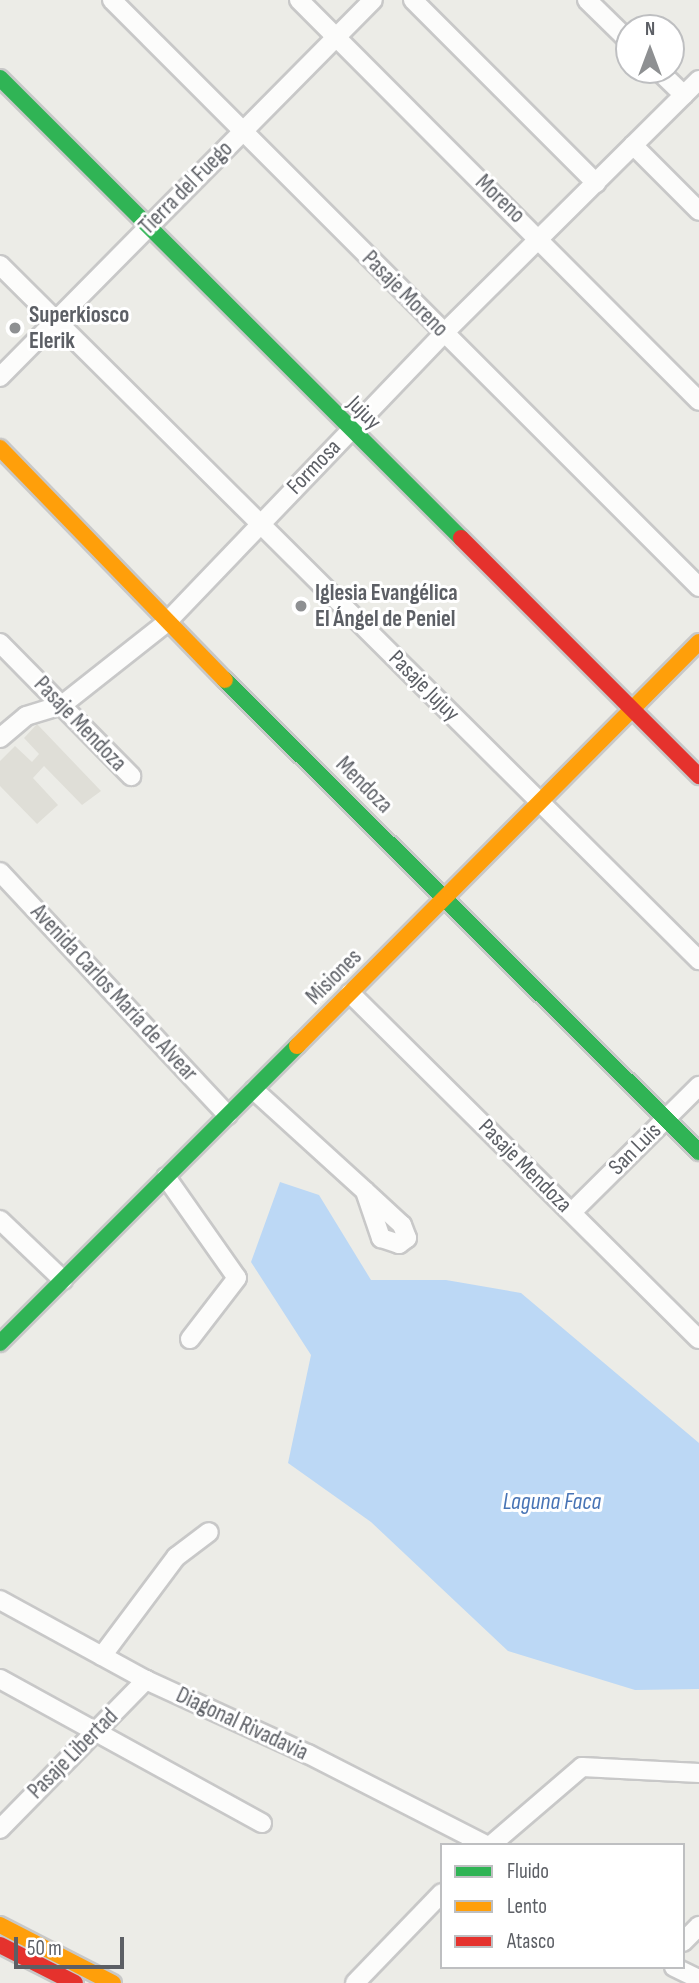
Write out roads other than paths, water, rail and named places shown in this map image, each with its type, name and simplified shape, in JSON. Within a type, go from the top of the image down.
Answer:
[{"type":"street","name":"Pasaje Moreno","points":[[112,0],[699,587]]},
{"type":"street","name":"Moreno","points":[[299,0],[540,238],[699,401]]},
{"type":"street","name":"Tierra del Fuego","points":[[0,377],[373,0]]},
{"type":"street","points":[[413,0],[596,183]]},
{"type":"street","points":[[587,0],[615,27]]},
{"type":"street","name":"Jujuy","points":[[0,78],[349,430],[699,776]]},
{"type":"street","name":"Formosa","points":[[0,738],[26,716],[62,705],[167,622],[444,333],[699,80]]},
{"type":"street","points":[[673,84],[684,95]]},
{"type":"street","points":[[632,145],[699,211]]},
{"type":"street","name":"Pasaje Jujuy","points":[[0,265],[699,960]]},
{"type":"street","name":"Mendoza","points":[[0,448],[167,622],[699,1152]]},
{"type":"street","name":"Misiones","points":[[0,1343],[699,642]]},
{"type":"street","name":"Pasaje Mendoza","points":[[0,643],[131,776]]},
{"type":"street","name":"Avenida Carlos María de Alvear","points":[[0,872],[227,1115]]},
{"type":"street","name":"Pasaje Mendoza","points":[[350,993],[699,1339]]},
{"type":"street","name":"San Luis","points":[[572,1212],[699,1086]]},
{"type":"street","points":[[254,1090],[365,1191]]},
{"type":"street","points":[[166,1177],[237,1278],[190,1339]]},
{"type":"street","points":[[0,1220],[63,1280]]},
{"type":"street","points":[[102,1656],[176,1557],[209,1532]]},
{"type":"street","name":"Diagonal Rivadavia","points":[[1,1601],[146,1680],[308,1754],[485,1843]]},
{"type":"street","points":[[0,1679],[262,1822]]},
{"type":"street","name":"Pasaje Libertad","points":[[0,1829],[146,1680]]},
{"type":"street","points":[[491,1843],[582,1767],[699,1773]]},
{"type":"street","points":[[355,1983],[440,1894]]},
{"type":"street","points":[[0,1925],[113,1983]]},
{"type":"street","points":[[685,1940],[699,1926]]},
{"type":"street","points":[[0,1945],[75,1983]]},
{"type":"street","points":[[678,1969],[699,1979]]},
{"type":"water","name":"Laguna Faca","points":[[280,1182],[319,1195],[371,1280],[446,1280],[521,1293],[699,1443],[699,1689],[635,1690],[508,1651],[371,1522],[288,1463],[311,1355],[251,1262]]},
{"type":"place","name":"Superkiosco Elerik","points":[[15,328]]},
{"type":"place","name":"Iglesia Evangélica El Ángel de Peniel","points":[[301,606]]}]
